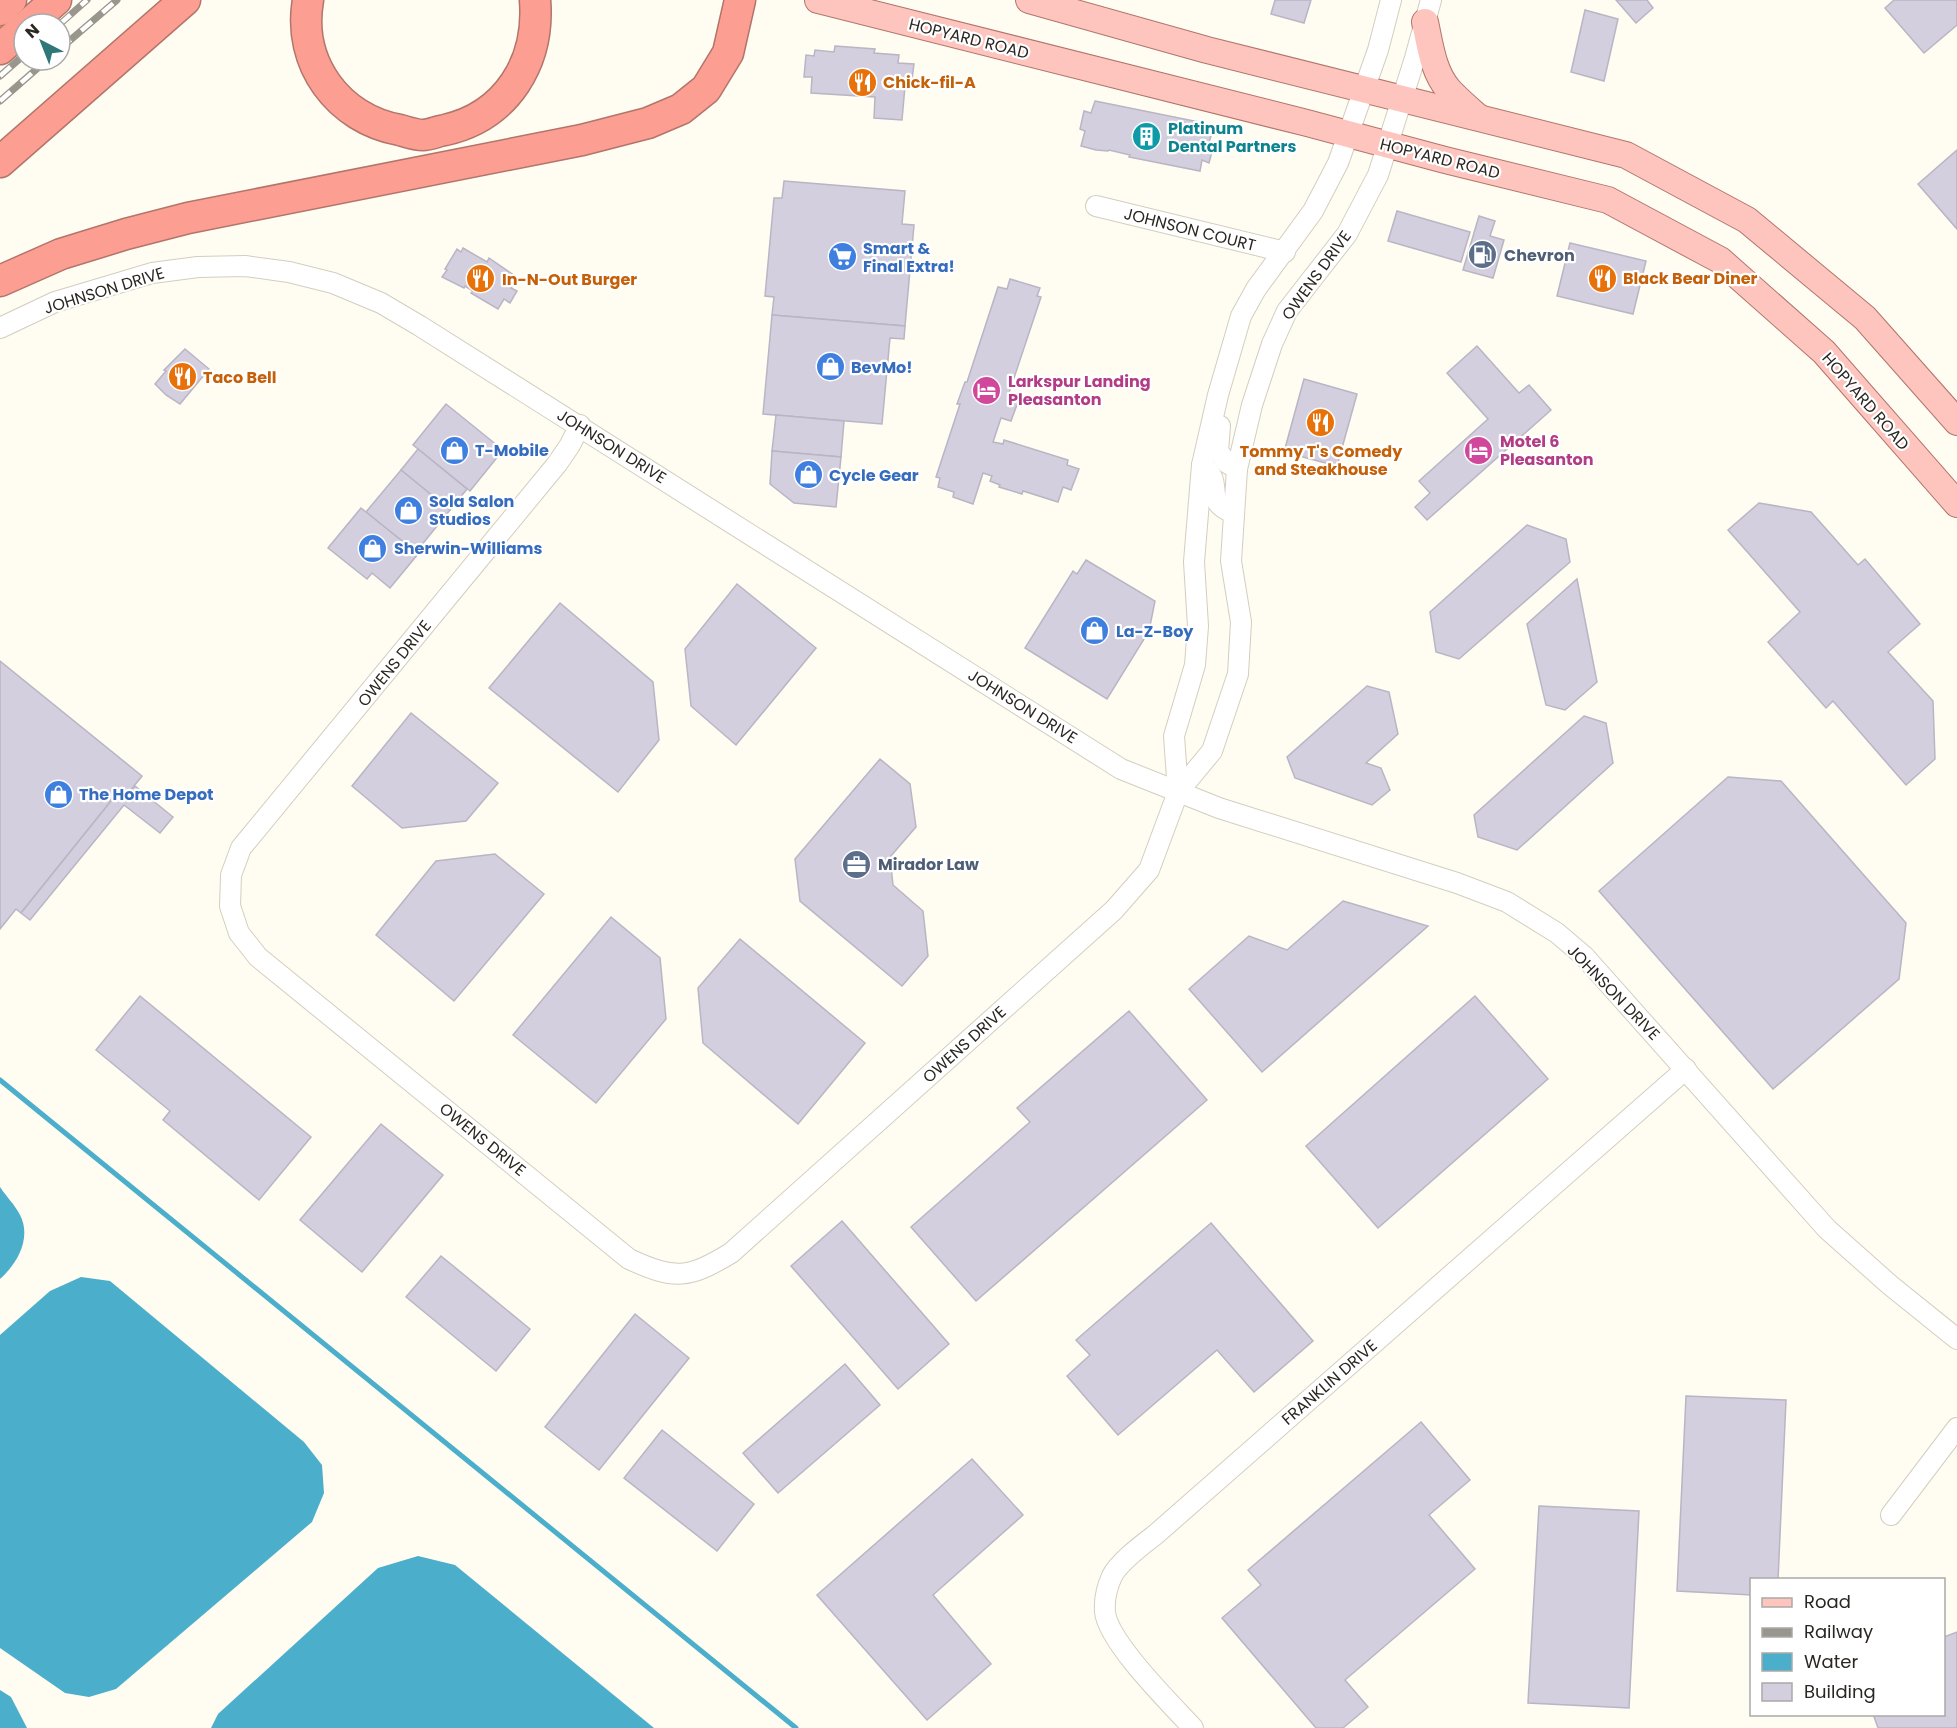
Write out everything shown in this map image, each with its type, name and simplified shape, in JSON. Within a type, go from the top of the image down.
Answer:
[{"type":"highway","points":[[0,10],[11,0]]},
{"type":"highway","points":[[42,12],[56,0]]},
{"type":"highway","points":[[0,162],[185,0]]},
{"type":"highway","points":[[308,0],[306,16],[310,51],[325,84],[348,108],[379,127],[423,135],[464,125],[499,104],[523,72],[535,34],[535,0]]},
{"type":"highway","points":[[0,281],[62,254],[157,226],[582,140],[648,123],[681,109],[706,89],[728,53],[740,0]]},
{"type":"highway","points":[[0,49],[12,38]]},
{"type":"main road","name":"HOPYARD ROAD","points":[[818,0],[1608,200],[1720,260],[1824,352],[1957,504]]},
{"type":"main road","points":[[1029,0],[1207,50],[1626,155],[1747,220],[1865,318],[1957,422]]},
{"type":"main road","points":[[1428,11],[1434,63],[1440,76],[1448,89],[1480,119]]},
{"type":"street","name":"OWENS DRIVE","points":[[1178,792],[1174,736],[1195,665],[1198,626],[1194,562],[1202,465],[1214,411],[1241,316],[1256,289],[1313,211],[1338,163],[1378,50],[1391,0]]},
{"type":"street","name":"OWENS DRIVE","points":[[580,425],[557,464],[241,849],[231,875],[230,906],[239,933],[258,957],[629,1259],[656,1271],[681,1275],[708,1267],[732,1253],[1114,910],[1149,870],[1178,792],[1212,751],[1238,674],[1241,622],[1231,561],[1237,469],[1252,405],[1272,344],[1287,311],[1347,234],[1378,175],[1428,11]]},
{"type":"street","name":"JOHNSON COURT","points":[[1096,206],[1285,252]]},
{"type":"street","name":"JOHNSON DRIVE","points":[[0,328],[55,302],[152,273],[198,267],[245,266],[288,272],[333,283],[381,303],[580,425],[1121,769],[1218,807],[1507,902],[1557,933],[1584,956],[1827,1229],[1890,1285],[1957,1339]]},
{"type":"street","points":[[1214,411],[1219,420],[1218,451],[1227,463],[1237,469]]},
{"type":"street","points":[[1202,465],[1211,473],[1214,480],[1215,498],[1218,505],[1234,513]]},
{"type":"street","name":"FRANKLIN DRIVE","points":[[1193,1728],[1120,1645],[1111,1629],[1105,1614],[1105,1596],[1113,1574],[1155,1534],[1686,1069]]},
{"type":"street","points":[[1891,1515],[1957,1428]]},
{"type":"water","points":[[0,1187],[20,1215],[24,1233],[17,1258],[0,1279]]},
{"type":"water","points":[[81,1277],[110,1281],[304,1442],[322,1465],[324,1493],[312,1522],[116,1689],[89,1697],[65,1693],[0,1648],[0,1335],[50,1291]]},
{"type":"water","points":[[418,1556],[455,1565],[654,1728],[211,1728],[218,1714],[378,1568]]},
{"type":"water","points":[[0,1690],[11,1697],[27,1728],[0,1728]]},
{"type":"building","points":[[1275,0],[1311,0],[1304,23],[1271,14]]},
{"type":"building","points":[[1616,0],[1647,0],[1653,8],[1636,23]]},
{"type":"building","points":[[1894,0],[1957,0],[1957,25],[1924,53],[1885,8]]},
{"type":"building","points":[[1585,10],[1618,19],[1604,81],[1571,72]]},
{"type":"building","name":"Chick-fil-A","points":[[835,46],[875,49],[874,53],[899,55],[898,63],[914,64],[911,87],[905,86],[902,120],[874,118],[875,97],[811,93],[812,77],[804,77],[806,55],[814,56],[815,50],[834,52]]},
{"type":"building","name":"Platinum Dental Partners","points":[[1095,101],[1214,125],[1209,143],[1214,144],[1209,163],[1202,160],[1200,171],[1129,157],[1130,155],[1109,150],[1096,150],[1081,146],[1085,131],[1080,129],[1084,111],[1091,113]]},
{"type":"building","points":[[1957,150],[1957,229],[1918,184]]},
{"type":"building","points":[[784,181],[905,191],[902,224],[914,225],[905,326],[772,315],[774,297],[765,296],[774,198],[782,198]]},
{"type":"building","points":[[1397,211],[1470,232],[1461,262],[1388,241]]},
{"type":"building","name":"Chevron","points":[[1479,216],[1495,221],[1490,236],[1504,240],[1493,278],[1463,270]]},
{"type":"building","name":"Black Bear Diner","points":[[1570,243],[1646,261],[1633,314],[1557,296]]},
{"type":"building","name":"In-N-Out Burger","points":[[463,248],[487,262],[489,258],[518,278],[511,288],[517,291],[510,303],[504,299],[498,309],[471,293],[473,291],[465,286],[464,288],[442,277],[457,249],[461,252]]},
{"type":"building","points":[[1010,279],[1040,288],[1037,296],[1041,297],[1008,396],[1019,399],[1011,421],[1001,418],[993,442],[1003,444],[1004,440],[1068,460],[1067,465],[1079,469],[1071,490],[1063,487],[1058,502],[1023,491],[1022,494],[999,487],[1000,485],[990,481],[992,476],[983,473],[973,504],[953,497],[954,492],[938,487],[940,478],[936,477],[960,404],[957,404],[965,382],[967,382],[998,287],[1007,289]]},
{"type":"building","points":[[772,315],[905,326],[904,339],[890,338],[882,424],[763,414]]},
{"type":"building","name":"Motel 6 Pleasanton","points":[[1477,346],[1519,393],[1529,385],[1551,410],[1427,520],[1415,507],[1430,493],[1419,481],[1488,419],[1447,373]]},
{"type":"building","points":[[185,349],[209,369],[180,404],[155,384],[166,371],[164,370]]},
{"type":"building","name":"Tommy T's Comedy and Steakhouse","points":[[1304,379],[1357,394],[1337,466],[1284,452]]},
{"type":"building","points":[[446,404],[503,450],[470,491],[413,445]]},
{"type":"building","points":[[776,415],[844,421],[841,457],[772,451]]},
{"type":"building","points":[[418,449],[467,489],[450,510],[401,470]]},
{"type":"building","points":[[772,451],[841,457],[836,507],[794,503],[770,484]]},
{"type":"building","points":[[401,470],[450,510],[416,552],[366,512]]},
{"type":"building","points":[[1759,503],[1811,512],[1858,565],[1865,559],[1920,624],[1888,652],[1933,701],[1935,759],[1906,785],[1833,701],[1826,708],[1768,642],[1800,612],[1728,530]]},
{"type":"building","points":[[361,508],[418,554],[390,588],[372,573],[367,579],[328,548]]},
{"type":"building","points":[[1527,525],[1566,539],[1570,562],[1459,659],[1436,652],[1430,612]]},
{"type":"building","points":[[1086,560],[1155,601],[1149,631],[1107,699],[1025,648],[1073,571],[1077,574]]},
{"type":"building","points":[[1577,579],[1597,682],[1565,710],[1546,705],[1527,624]]},
{"type":"building","points":[[737,584],[816,648],[736,745],[691,706],[685,649]]},
{"type":"building","points":[[560,603],[653,682],[659,740],[618,792],[489,688]]},
{"type":"building","name":"The Home Depot","points":[[0,661],[142,776],[126,796],[119,791],[21,913],[16,909],[0,929]]},
{"type":"building","points":[[1367,686],[1389,692],[1398,734],[1366,763],[1381,768],[1390,790],[1372,805],[1295,778],[1287,757]]},
{"type":"building","points":[[411,713],[498,783],[466,821],[402,828],[352,786]]},
{"type":"building","points":[[1584,716],[1606,723],[1613,763],[1517,850],[1478,837],[1474,815]]},
{"type":"building","points":[[880,759],[910,784],[916,827],[890,857],[893,885],[923,911],[928,956],[902,986],[800,901],[795,859]]},
{"type":"building","points":[[1728,777],[1781,781],[1906,923],[1899,979],[1773,1089],[1599,891]]},
{"type":"building","points":[[135,786],[173,817],[160,833],[124,805],[30,920],[21,913],[119,791],[126,796]]},
{"type":"building","points":[[495,854],[544,894],[454,1001],[376,935],[436,861]]},
{"type":"building","points":[[1343,901],[1428,926],[1262,1072],[1189,989],[1249,936],[1287,950]]},
{"type":"building","points":[[611,917],[660,958],[666,1019],[596,1103],[513,1035]]},
{"type":"building","points":[[740,939],[865,1043],[798,1124],[703,1043],[698,988]]},
{"type":"building","points":[[140,996],[311,1137],[259,1200],[163,1120],[170,1111],[96,1050]]},
{"type":"building","points":[[1475,996],[1548,1079],[1378,1228],[1306,1146]]},
{"type":"building","points":[[1129,1011],[1207,1100],[976,1301],[911,1227],[1030,1122],[1017,1108]]},
{"type":"building","points":[[381,1124],[443,1175],[362,1272],[300,1220]]},
{"type":"building","points":[[842,1221],[949,1344],[898,1389],[791,1266]]},
{"type":"building","points":[[1211,1223],[1313,1341],[1254,1392],[1217,1350],[1118,1435],[1067,1376],[1090,1355],[1076,1340]]},
{"type":"building","points":[[441,1256],[530,1329],[496,1371],[406,1297]]},
{"type":"building","points":[[635,1314],[689,1358],[599,1470],[545,1427]]},
{"type":"building","points":[[845,1364],[880,1405],[778,1493],[743,1453]]},
{"type":"building","points":[[1686,1396],[1786,1400],[1778,1578],[1750,1578],[1750,1595],[1677,1591]]},
{"type":"building","points":[[1421,1422],[1470,1480],[1429,1515],[1475,1569],[1345,1680],[1368,1707],[1343,1728],[1316,1728],[1222,1618],[1261,1585],[1248,1570]]},
{"type":"building","points":[[662,1430],[754,1504],[717,1551],[624,1478]]},
{"type":"building","points":[[972,1459],[1023,1515],[933,1595],[991,1664],[927,1720],[817,1595]]},
{"type":"building","points":[[1539,1506],[1639,1511],[1629,1708],[1528,1703]]},
{"type":"building","points":[[1957,1632],[1957,1728],[1878,1728],[1874,1716],[1945,1716],[1945,1637]]},
{"type":"waterway","points":[[0,1080],[796,1728]]},
{"type":"railway","points":[[72,13],[87,0]]},
{"type":"railway","points":[[72,39],[117,0]]},
{"type":"railway","points":[[0,76],[12,66]]},
{"type":"railway","points":[[0,101],[33,72]]},
{"type":"place","name":"Chick-fil-A","points":[[862,82]]},
{"type":"place","name":"Platinum Dental Partners","points":[[1147,137]]},
{"type":"place","name":"Chevron","points":[[1483,255]]},
{"type":"place","name":"Smart & Final Extra!","points":[[842,257]]},
{"type":"place","name":"Black Bear Diner","points":[[1602,278]]},
{"type":"place","name":"In-N-Out Burger","points":[[481,279]]},
{"type":"place","name":"BevMo!","points":[[830,367]]},
{"type":"place","name":"Taco Bell","points":[[182,377]]},
{"type":"place","name":"Larkspur Landing Pleasanton","points":[[987,390]]},
{"type":"place","name":"Tommy T's Comedy and Steakhouse","points":[[1321,423]]},
{"type":"place","name":"T-Mobile","points":[[454,450]]},
{"type":"place","name":"Motel 6 Pleasanton","points":[[1479,450]]},
{"type":"place","name":"Cycle Gear","points":[[808,475]]},
{"type":"place","name":"Sola Salon Studios","points":[[408,510]]},
{"type":"place","name":"Sherwin-Williams","points":[[373,548]]},
{"type":"place","name":"La-Z-Boy","points":[[1095,631]]},
{"type":"place","name":"The Home Depot","points":[[58,794]]},
{"type":"place","name":"Mirador Law","points":[[857,864]]}]
